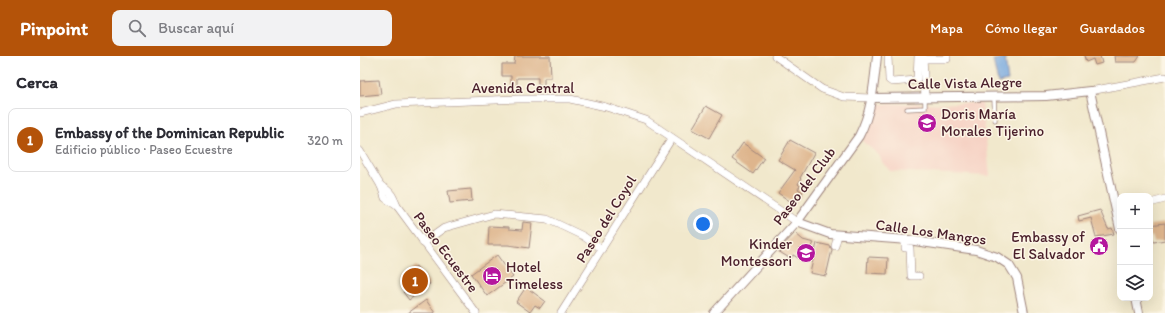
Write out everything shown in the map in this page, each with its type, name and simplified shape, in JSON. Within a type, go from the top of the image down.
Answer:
[{"type":"street","name":"Calle Vista Alegre","points":[[774,56],[822,88],[844,96],[872,98],[1046,96],[1090,91],[1165,77]]},
{"type":"street","name":"Paseo del Club","points":[[714,313],[797,222],[859,136],[866,122],[872,98],[877,56]]},
{"type":"street","points":[[888,56],[889,80],[892,82],[917,80],[921,58]]},
{"type":"street","points":[[921,58],[948,59],[947,56]]},
{"type":"street","points":[[921,58],[925,98]]},
{"type":"street","points":[[1090,91],[1117,205]]},
{"type":"street","name":"Avenida Central","points":[[360,112],[396,104],[570,99],[606,107],[646,120],[797,222]]},
{"type":"street","name":"Paseo del Coyol","points":[[561,313],[672,138]]},
{"type":"street","name":"Paseo Ecuestre","points":[[360,151],[381,186],[385,198],[397,206],[476,313]]},
{"type":"street","points":[[1153,202],[1165,199]]},
{"type":"street","points":[[423,243],[444,228],[494,214],[547,219],[582,236],[602,249]]},
{"type":"street","name":"Calle Los Mangos","points":[[797,222],[838,235],[905,240],[976,250],[997,256],[1009,265],[1017,278],[1024,313]]},
{"type":"street","points":[[835,246],[838,235]]},
{"type":"street","points":[[905,240],[905,248],[910,248],[911,276],[919,276]]},
{"type":"street","points":[[1137,301],[1140,313]]},
{"type":"lane","points":[[994,96],[995,120]]},
{"type":"lane","points":[[907,109],[925,108],[925,98]]},
{"type":"shaded area","name":"Doris María Morales Tijerino","points":[[982,103],[990,176],[890,171],[882,162],[879,155],[862,141],[875,104]]},
{"type":"water","points":[[1005,58],[1008,81],[998,83],[993,60]]},
{"type":"building","points":[[515,56],[550,56],[551,78],[544,78],[544,85],[538,85],[538,78],[517,78],[517,86],[511,86],[511,76],[502,76],[502,64],[514,64]]},
{"type":"building","points":[[1084,56],[1100,56],[1102,63],[1095,65],[1093,59],[1086,62]]},
{"type":"building","points":[[1114,56],[1140,56],[1136,62],[1115,62]]},
{"type":"building","points":[[379,80],[381,94],[360,96],[360,81]]},
{"type":"building","points":[[706,106],[722,115],[709,138],[692,129]]},
{"type":"building","points":[[790,140],[814,153],[798,184],[800,186],[798,189],[803,192],[794,204],[778,193],[795,170],[778,160]]},
{"type":"building","points":[[743,143],[764,158],[753,174],[732,159]]},
{"type":"building","points":[[471,189],[472,201],[450,203],[448,191]]},
{"type":"building","points":[[1100,210],[1108,229],[1112,228],[1114,234],[1096,237],[1091,218],[1079,221],[1078,216]]},
{"type":"building","points":[[523,222],[532,223],[529,248],[508,245],[488,245],[489,226],[509,227],[509,229],[522,230]]},
{"type":"building","points":[[1165,223],[1165,240],[1154,242],[1153,225]]},
{"type":"building","points":[[795,233],[803,240],[814,243],[804,261],[793,255],[791,259],[778,251]]},
{"type":"building","points":[[817,243],[830,246],[832,250],[826,276],[810,273]]},
{"type":"building","name":"Hotel Timeless","points":[[497,255],[513,277],[487,296],[471,274]]},
{"type":"building","points":[[868,257],[888,258],[887,274],[867,273]]},
{"type":"building","points":[[416,266],[430,284],[409,300],[403,292],[408,289],[400,279]]},
{"type":"building","points":[[526,287],[545,301],[540,308],[535,305],[530,312],[516,302]]},
{"type":"building","points":[[426,300],[435,313],[408,313]]},
{"type":"place","name":"Doris María Morales Tijerino","points":[[927,123]]},
{"type":"place","name":"Embassy of El Salvador","points":[[1099,246]]},
{"type":"place","name":"Kinder Montessori","points":[[806,253]]},
{"type":"place","name":"Hotel Timeless","points":[[492,276]]},
{"type":"place","name":"Embassy of the Dominican Republic","points":[[415,281]]}]
